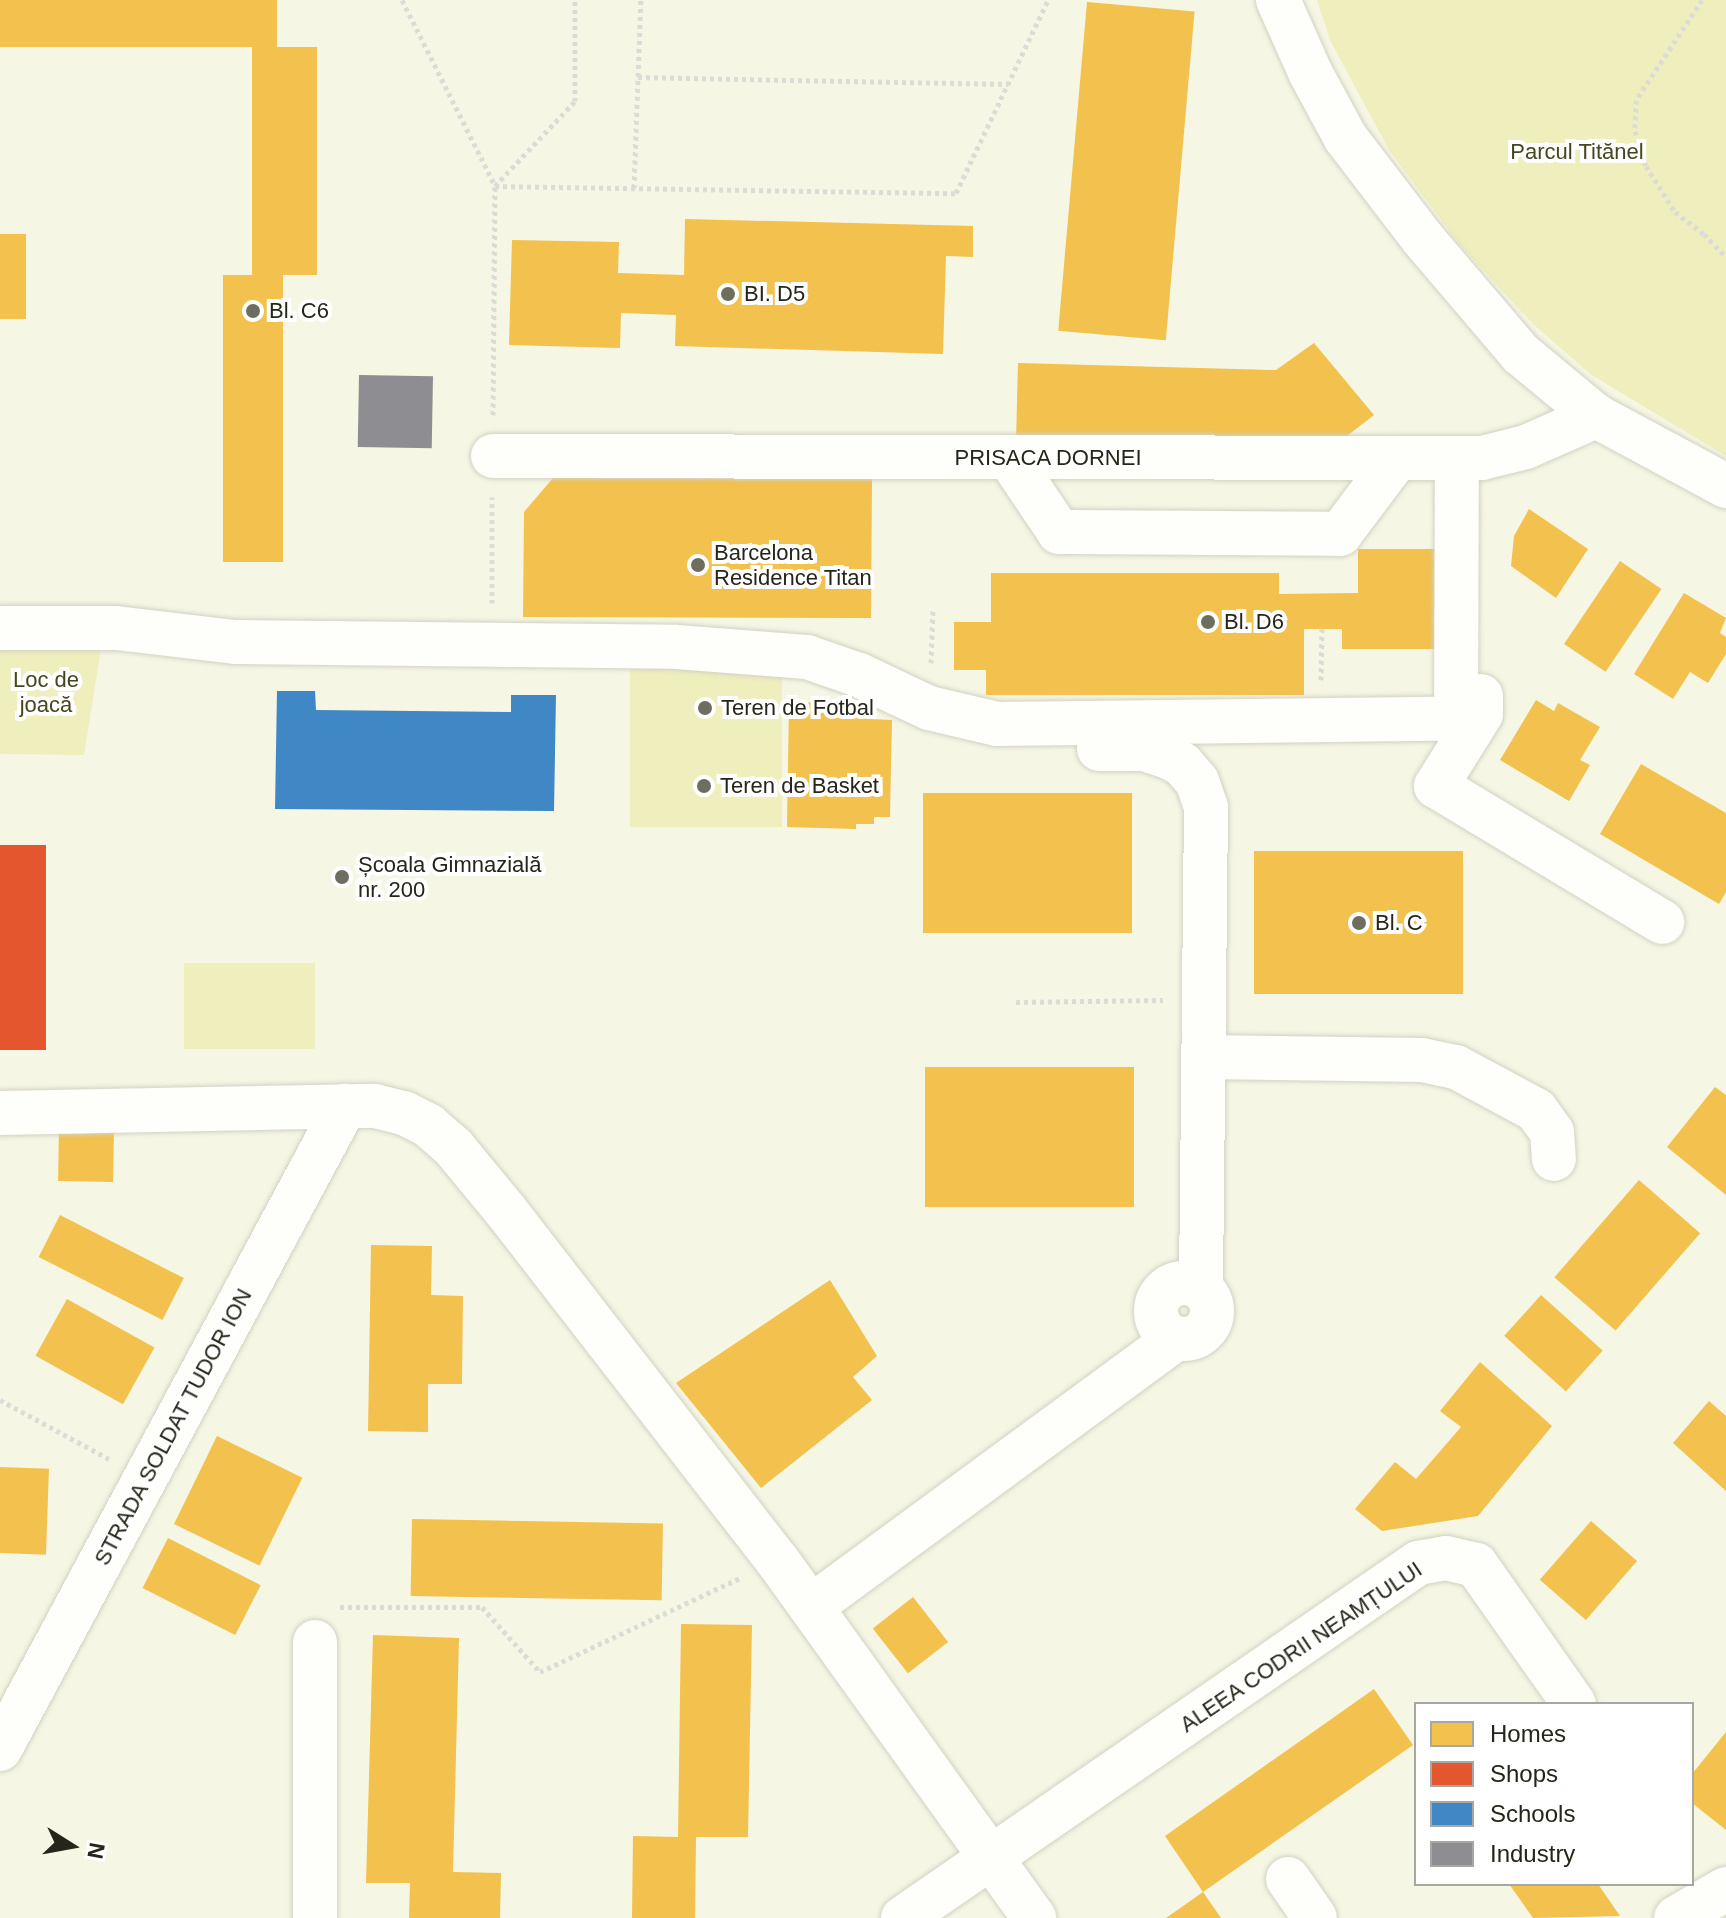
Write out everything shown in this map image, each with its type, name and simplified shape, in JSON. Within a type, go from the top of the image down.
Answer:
[{"type":"street","points":[[1278,0],[1311,74],[1345,137],[1521,354],[1596,416],[1726,486]]},
{"type":"street","name":"PRISACA DORNEI","points":[[493,456],[1470,458],[1526,447],[1596,416]]},
{"type":"street","points":[[1010,459],[1059,532],[1340,534],[1397,458]]},
{"type":"street","points":[[0,628],[116,628],[235,642],[677,647],[807,657],[859,675],[929,708],[997,724],[1456,718],[1470,458]]},
{"type":"street","points":[[1470,458],[1481,714],[1436,786],[1662,922]]},
{"type":"street","points":[[812,1606],[1176,1339],[1189,1340],[1207,1326],[1212,1306],[1201,1288],[1206,807],[1197,781],[1182,764],[1144,749],[972,751]]},
{"type":"street","points":[[1204,1057],[1422,1060],[1456,1067],[1536,1110],[1552,1132],[1554,1159]]},
{"type":"street","name":"STRADA SOLDAT TUDOR ION","points":[[0,1749],[345,1106]]},
{"type":"street","points":[[0,1113],[375,1106],[404,1113],[429,1126],[454,1148],[777,1560],[1034,1918]]},
{"type":"street","name":"ALEEA CODRII NEAMȚULUI","points":[[903,1918],[994,1859],[1418,1563],[1446,1558],[1484,1557],[1573,1702]]},
{"type":"street","points":[[315,1642],[315,1918]]},
{"type":"street","points":[[1288,1879],[1315,1918]]},
{"type":"path","points":[[402,0],[495,186],[491,643]]},
{"type":"path","points":[[495,186],[575,101],[575,0]]},
{"type":"path","points":[[634,188],[641,0]]},
{"type":"path","points":[[495,186],[956,193],[1048,0]]},
{"type":"path","points":[[1702,0],[1636,100],[1635,131],[1646,166],[1675,212],[1704,234],[1726,257]]},
{"type":"path","points":[[638,77],[1008,84]]},
{"type":"path","points":[[1016,1002],[1204,999]]},
{"type":"path","points":[[0,1400],[145,1478]]},
{"type":"path","points":[[315,1642],[314,1607],[482,1607],[540,1672],[777,1560]]},
{"type":"green space","name":"Parcul Titănel","points":[[1317,0],[1726,0],[1726,456],[1590,374],[1533,324],[1460,245],[1389,150],[1330,40]]},
{"type":"green space","name":"Loc de joacă","points":[[0,642],[102,643],[84,755],[0,754]]},
{"type":"green space","points":[[630,669],[782,669],[782,827],[630,827]]},
{"type":"green space","points":[[184,963],[315,963],[315,1049],[184,1049]]},
{"type":"building: Homes","name":"Bl. C6","points":[[0,0],[277,0],[277,47],[317,47],[317,275],[283,275],[283,562],[223,562],[223,275],[252,275],[252,47],[0,47]]},
{"type":"building: Homes","points":[[1087,2],[1195,11],[1166,340],[1058,331]]},
{"type":"building: Homes","name":"BI. D5","points":[[685,219],[973,226],[973,257],[946,256],[943,354],[675,346],[676,315],[621,313],[620,348],[509,345],[512,240],[619,242],[618,273],[684,275]]},
{"type":"building: Homes","points":[[0,234],[26,234],[26,319],[0,319]]},
{"type":"building: Homes","points":[[1314,343],[1374,415],[1334,446],[1016,442],[1018,363],[1276,370]]},
{"type":"building: Homes","name":"Barcelona Residence Titan","points":[[553,478],[872,479],[871,618],[523,617],[524,512]]},
{"type":"building: Homes","points":[[1529,509],[1588,549],[1556,598],[1511,566],[1514,536]]},
{"type":"building: Homes","name":"Bl. D6","points":[[1358,549],[1443,549],[1443,649],[1342,649],[1342,629],[1304,629],[1304,695],[986,695],[986,670],[954,670],[954,622],[991,622],[991,573],[1279,573],[1279,594],[1358,593]]},
{"type":"building: Homes","points":[[1620,561],[1661,589],[1606,672],[1564,644]]},
{"type":"building: Homes","points":[[1684,593],[1726,618],[1720,633],[1726,637],[1726,654],[1708,683],[1690,672],[1673,699],[1634,674]]},
{"type":"building: Homes","points":[[1536,700],[1554,711],[1558,703],[1600,727],[1580,760],[1590,765],[1569,801],[1500,760]]},
{"type":"building: Homes","points":[[789,702],[838,703],[838,708],[860,709],[861,715],[871,715],[871,719],[892,720],[890,817],[874,817],[874,824],[856,824],[856,829],[787,827]]},
{"type":"building: Homes","points":[[1641,764],[1726,813],[1726,892],[1719,904],[1600,834]]},
{"type":"building: Homes","points":[[923,793],[1132,793],[1132,933],[923,933]]},
{"type":"building: Homes","name":"Bl. C","points":[[1254,851],[1463,851],[1463,994],[1254,994]]},
{"type":"building: Homes","points":[[925,1067],[1134,1067],[1134,1207],[925,1207]]},
{"type":"building: Homes","points":[[1715,1087],[1726,1095],[1726,1195],[1667,1147]]},
{"type":"building: Homes","points":[[59,1128],[114,1129],[113,1182],[58,1181]]},
{"type":"building: Homes","points":[[1639,1180],[1700,1233],[1615,1330],[1554,1277]]},
{"type":"building: Homes","points":[[60,1215],[184,1278],[163,1320],[39,1257]]},
{"type":"building: Homes","points":[[371,1245],[432,1246],[431,1295],[463,1296],[462,1384],[428,1384],[428,1432],[368,1431]]},
{"type":"building: Homes","points":[[830,1280],[877,1356],[853,1377],[872,1400],[761,1488],[676,1383]]},
{"type":"building: Homes","points":[[1541,1295],[1603,1351],[1566,1391],[1504,1336]]},
{"type":"building: Homes","points":[[67,1299],[154,1347],[123,1404],[35,1356]]},
{"type":"building: Homes","points":[[1480,1362],[1552,1426],[1478,1516],[1382,1531],[1355,1509],[1395,1462],[1416,1479],[1461,1427],[1440,1411]]},
{"type":"building: Homes","points":[[1709,1401],[1726,1416],[1726,1491],[1673,1443]]},
{"type":"building: Homes","points":[[217,1436],[302,1478],[259,1566],[174,1524]]},
{"type":"building: Homes","points":[[0,1467],[49,1469],[46,1555],[0,1553]]},
{"type":"building: Homes","points":[[412,1519],[663,1523],[662,1600],[411,1596]]},
{"type":"building: Homes","points":[[1591,1521],[1637,1561],[1586,1620],[1540,1580]]},
{"type":"building: Homes","points":[[168,1538],[261,1585],[235,1635],[143,1588]]},
{"type":"building: Homes","points":[[913,1597],[948,1642],[908,1673],[873,1628]]},
{"type":"building: Homes","points":[[681,1624],[752,1625],[748,1837],[696,1837],[695,1918],[632,1918],[633,1836],[678,1837]]},
{"type":"building: Homes","points":[[373,1635],[459,1638],[453,1872],[501,1873],[500,1918],[409,1918],[410,1883],[366,1883]]},
{"type":"building: Homes","points":[[1374,1689],[1413,1745],[1203,1892],[1165,1836]]},
{"type":"building: Homes","points":[[1726,1732],[1726,1830],[1694,1805],[1694,1772]]},
{"type":"building: Homes","points":[[1510,1886],[1599,1886],[1620,1916],[1533,1918]]},
{"type":"building: Homes","points":[[1203,1892],[1221,1918],[1166,1918]]},
{"type":"building: Shops","points":[[0,845],[46,845],[46,1050],[0,1050]]},
{"type":"building: Schools","points":[[277,691],[315,691],[316,710],[511,712],[511,695],[556,695],[554,811],[275,809]]},
{"type":"building: Industry","points":[[359,375],[433,376],[432,448],[358,447]]},
{"type":"place","name":"BI. D5","points":[[728,294]]},
{"type":"place","name":"Bl. C6","points":[[253,311]]},
{"type":"place","name":"Barcelona Residence Titan","points":[[698,565]]},
{"type":"place","name":"Bl. D6","points":[[1208,622]]},
{"type":"place","name":"Teren de Fotbal","points":[[705,708]]},
{"type":"place","name":"Teren de Basket","points":[[704,786]]},
{"type":"place","name":"Școala Gimnazială nr. 200","points":[[342,877]]},
{"type":"place","name":"Bl. C","points":[[1359,923]]}]
